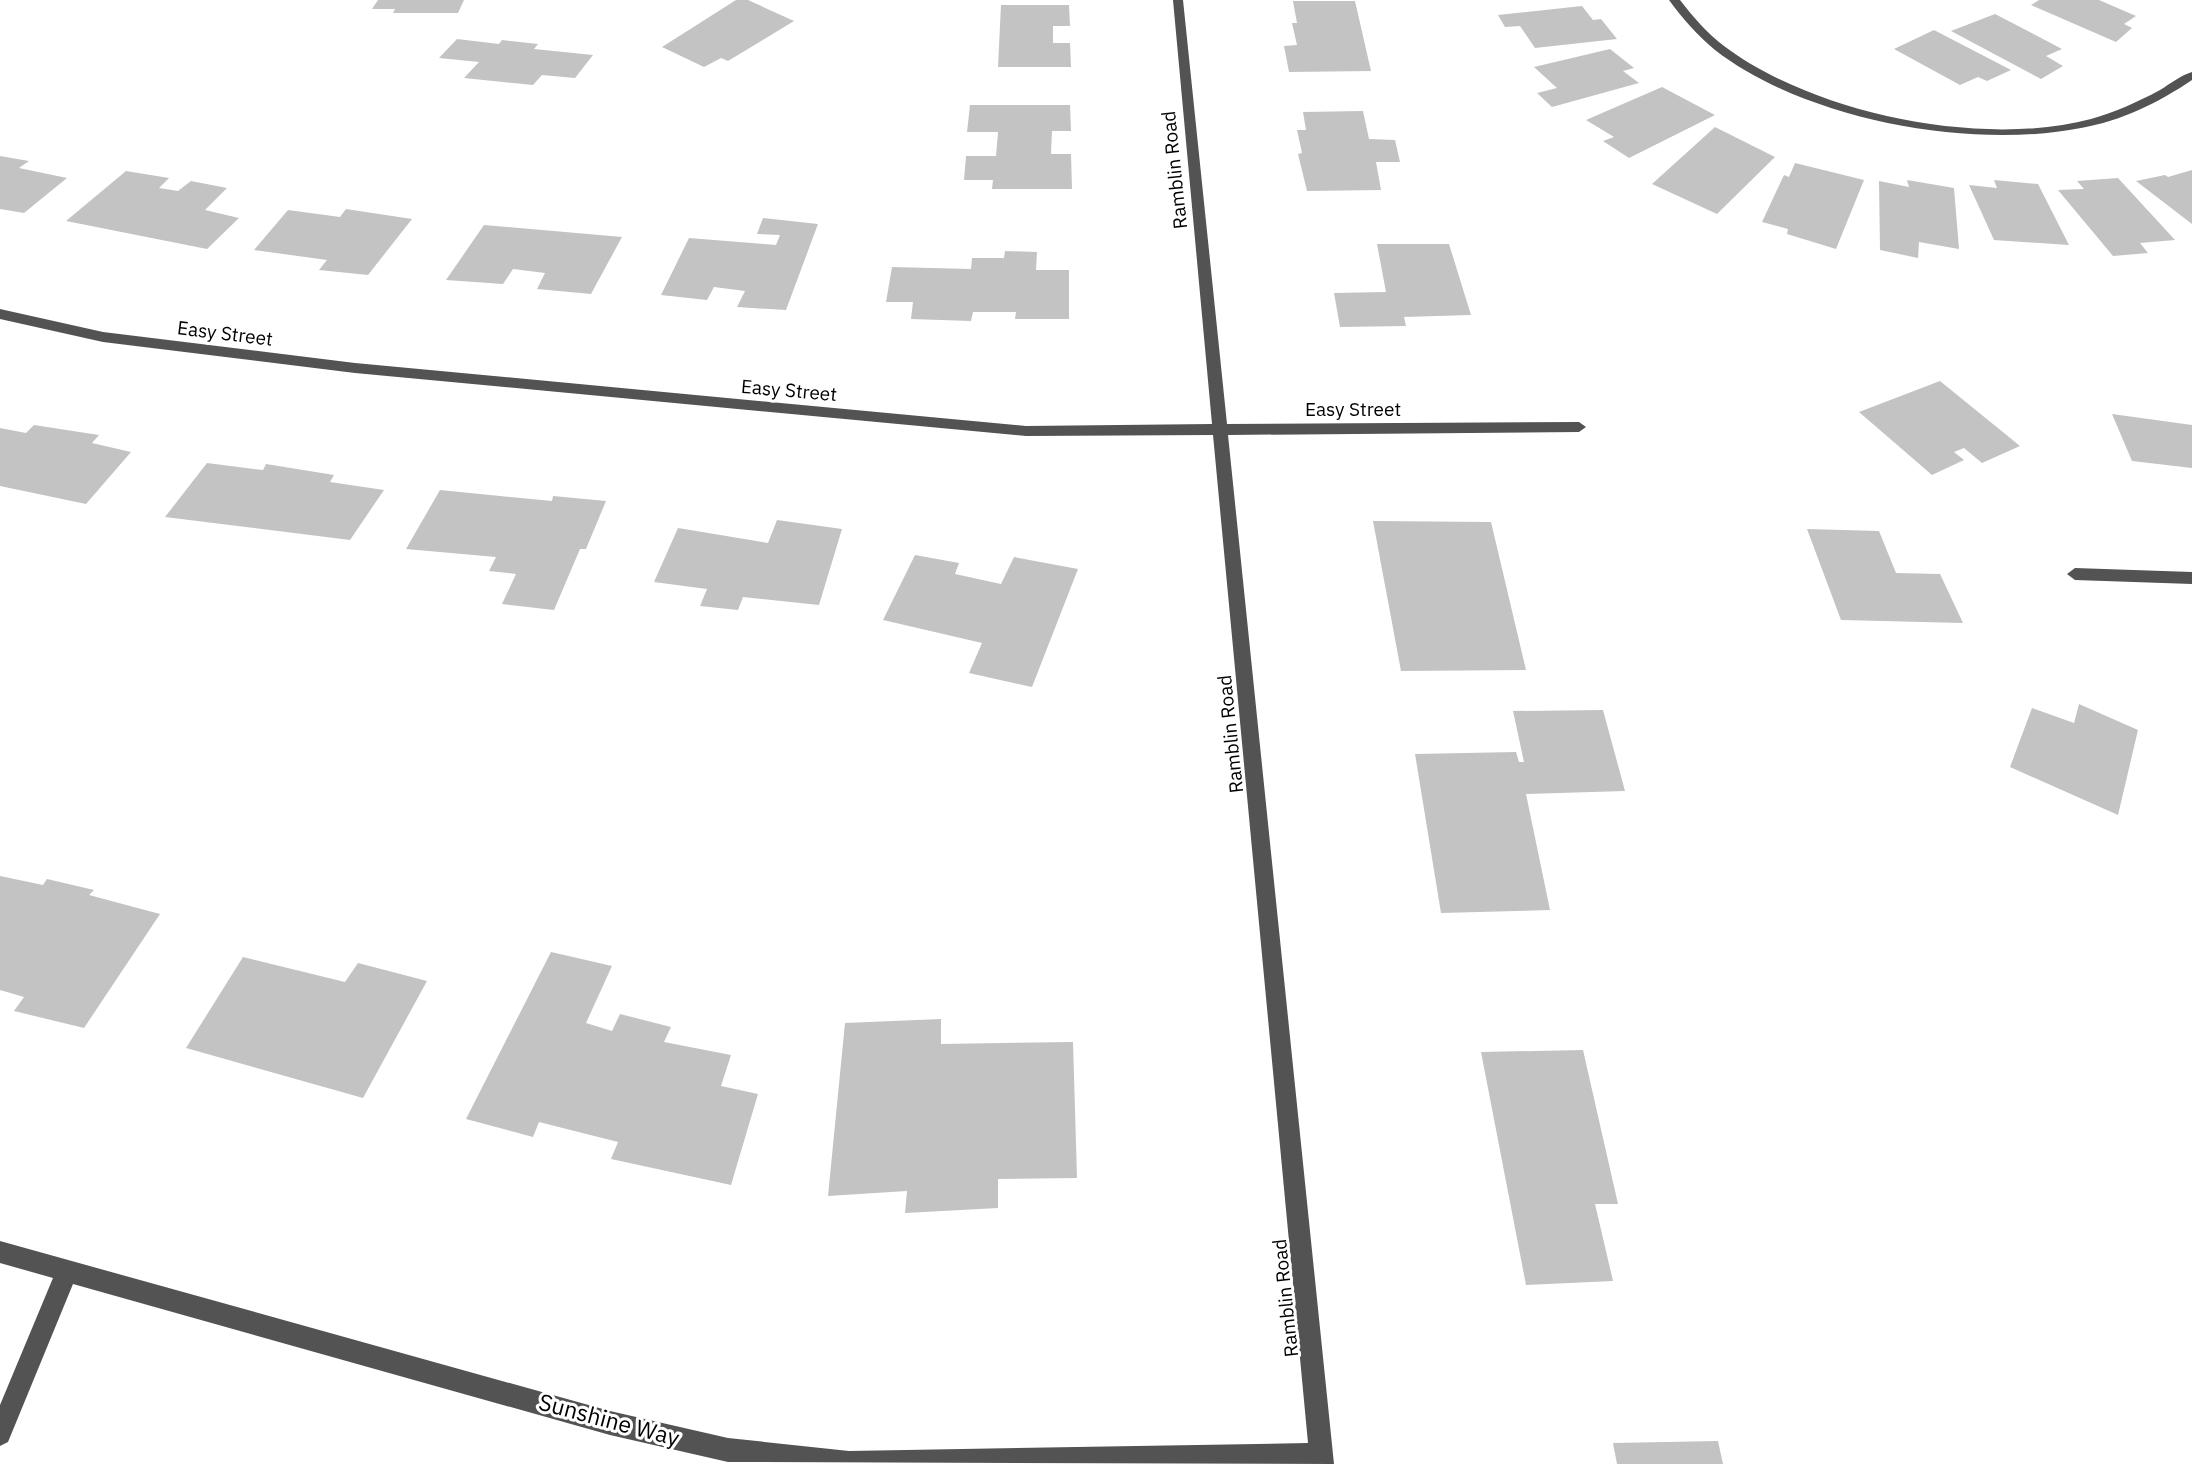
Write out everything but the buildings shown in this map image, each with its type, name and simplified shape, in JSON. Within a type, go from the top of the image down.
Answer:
[{"type":"street","name":"Ramblin Road","points":[[1178,0],[1322,1460]]},
{"type":"street","points":[[1674,0],[1708,38],[1754,70],[1819,98],[1880,117],[1914,124],[1996,131],[2080,125],[2144,103],[2192,75]]},
{"type":"street","name":"Easy Street","points":[[0,314],[103,337],[355,368],[1026,431],[1579,427]]},
{"type":"street","points":[[2075,574],[2192,578]]},
{"type":"street","name":"Sunshine Way","points":[[0,1252],[610,1423],[728,1451],[849,1463],[1322,1460]]},
{"type":"street","points":[[0,1434],[67,1270]]}]
